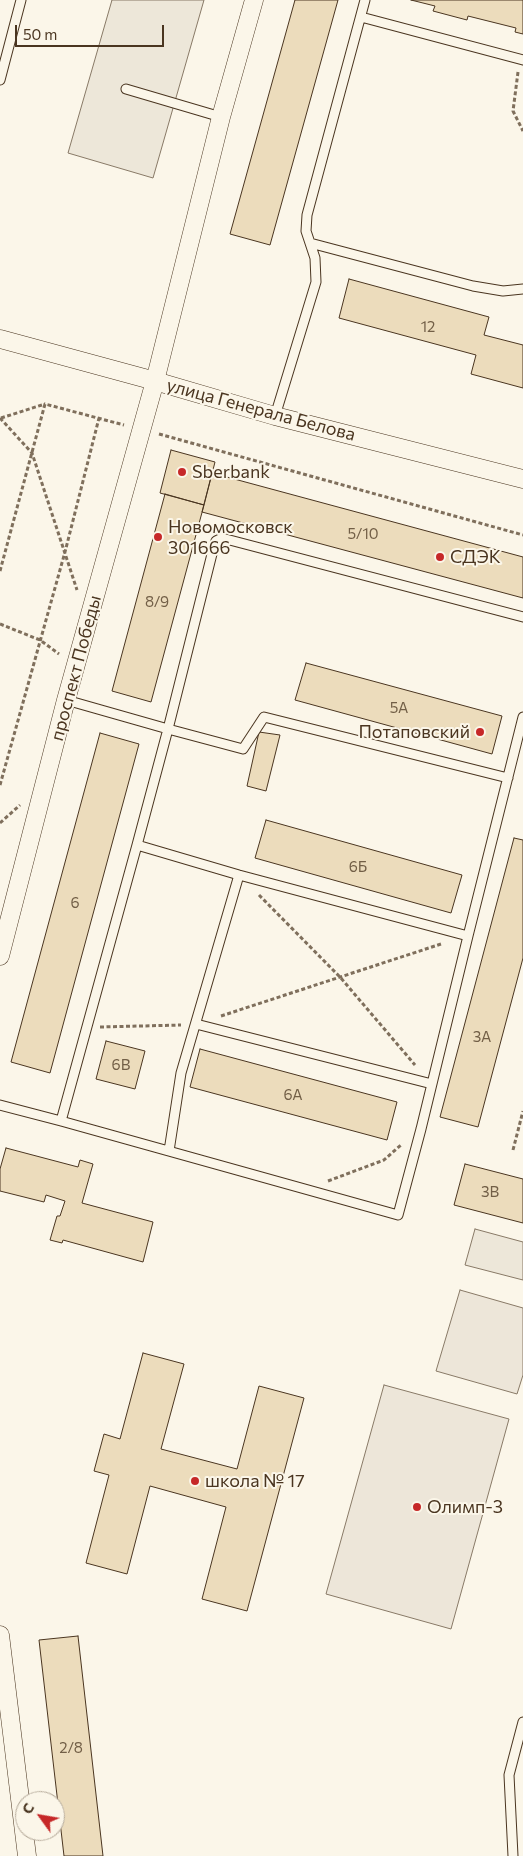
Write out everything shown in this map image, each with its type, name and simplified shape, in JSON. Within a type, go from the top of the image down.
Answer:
[{"type":"street","name":"проспект Победы","points":[[0,956],[66,700],[155,381],[221,117],[254,0]]},
{"type":"street","name":"улица Генерала Белова","points":[[0,339],[275,416],[523,479]]},
{"type":"street","points":[[0,1637],[27,1856]]},
{"type":"lane","points":[[0,80],[21,0]]},
{"type":"lane","points":[[275,416],[316,282],[315,258],[306,231],[307,215],[366,0]]},
{"type":"lane","points":[[360,17],[521,60]]},
{"type":"lane","points":[[126,89],[221,117]]},
{"type":"lane","points":[[310,243],[472,286],[503,291],[523,289]]},
{"type":"lane","points":[[61,1121],[168,729],[216,541],[222,538],[523,617]]},
{"type":"lane","points":[[66,700],[243,750],[264,718],[508,778]]},
{"type":"lane","points":[[0,1106],[61,1121],[398,1215],[523,718]]},
{"type":"lane","points":[[137,845],[239,875],[468,936]]},
{"type":"lane","points":[[169,1151],[181,1073],[239,875]]},
{"type":"lane","points":[[196,1024],[432,1084]]},
{"type":"lane","points":[[513,1856],[509,1775],[523,1722]]},
{"type":"path","points":[[521,60],[513,111],[523,131]]},
{"type":"path","points":[[88,622],[32,454],[0,418],[45,404],[142,429],[523,535]]},
{"type":"path","points":[[0,570],[45,404]]},
{"type":"path","points":[[0,785],[65,552],[99,418]]},
{"type":"path","points":[[0,624],[40,640],[76,666]]},
{"type":"path","points":[[239,875],[340,977],[432,1084]]},
{"type":"path","points":[[87,1028],[196,1024],[468,936]]},
{"type":"path","points":[[513,1150],[523,1112]]},
{"type":"path","points":[[306,1189],[384,1160],[421,1129]]},
{"type":"shaded area","points":[[112,0],[204,0],[153,178],[68,153]]},
{"type":"shaded area","points":[[475,1229],[523,1242],[523,1280],[465,1265]]},
{"type":"shaded area","points":[[460,1290],[523,1308],[523,1375],[517,1394],[436,1371]]},
{"type":"shaded area","name":"Олимп-3","points":[[384,1385],[509,1419],[451,1629],[326,1594]]},
{"type":"building","points":[[295,0],[338,0],[270,245],[230,234]]},
{"type":"building","points":[[411,0],[523,0],[523,34],[515,32],[516,28],[468,16],[467,20],[433,11],[435,6]]},
{"type":"building","points":[[349,279],[489,317],[484,335],[523,345],[523,388],[471,374],[476,355],[339,318]]},
{"type":"building","points":[[171,450],[215,462],[204,505],[160,493]]},
{"type":"building","points":[[212,473],[523,557],[523,598],[202,512]]},
{"type":"building","points":[[165,494],[204,505],[151,702],[112,691]]},
{"type":"building","points":[[306,663],[502,716],[492,754],[295,700]]},
{"type":"building","points":[[259,732],[280,735],[266,791],[247,786]]},
{"type":"building","points":[[100,733],[139,744],[50,1073],[11,1062]]},
{"type":"building","points":[[266,820],[462,875],[451,913],[255,858]]},
{"type":"building","points":[[514,838],[523,840],[523,958],[478,1127],[440,1117]]},
{"type":"building","points":[[106,1041],[145,1051],[135,1089],[96,1079]]},
{"type":"building","points":[[200,1049],[397,1102],[387,1140],[190,1087]]},
{"type":"building","points":[[6,1148],[78,1167],[80,1160],[93,1164],[82,1203],[153,1222],[143,1262],[63,1240],[62,1243],[50,1240],[57,1216],[60,1216],[65,1201],[46,1195],[44,1202],[0,1191],[0,1169]]},
{"type":"building","points":[[465,1164],[523,1179],[523,1223],[454,1205]]},
{"type":"building","name":"школа № 17","points":[[143,1353],[184,1364],[161,1449],[237,1469],[259,1386],[304,1398],[247,1611],[202,1599],[226,1507],[150,1486],[127,1574],[86,1563],[109,1475],[94,1471],[104,1434],[120,1439]]},
{"type":"building","points":[[78,1636],[103,1856],[64,1856],[62,1841],[65,1841],[65,1791],[56,1791],[39,1640]]},
{"type":"place","name":"Sberbank","points":[[182,472]]},
{"type":"place","name":"Новомосковск 301666","points":[[158,537]]},
{"type":"place","name":"СДЭК","points":[[440,557]]},
{"type":"place","name":"Потаповский","points":[[480,732]]},
{"type":"place","name":"школа № 17","points":[[195,1481]]},
{"type":"place","name":"Олимп-3","points":[[417,1507]]}]
